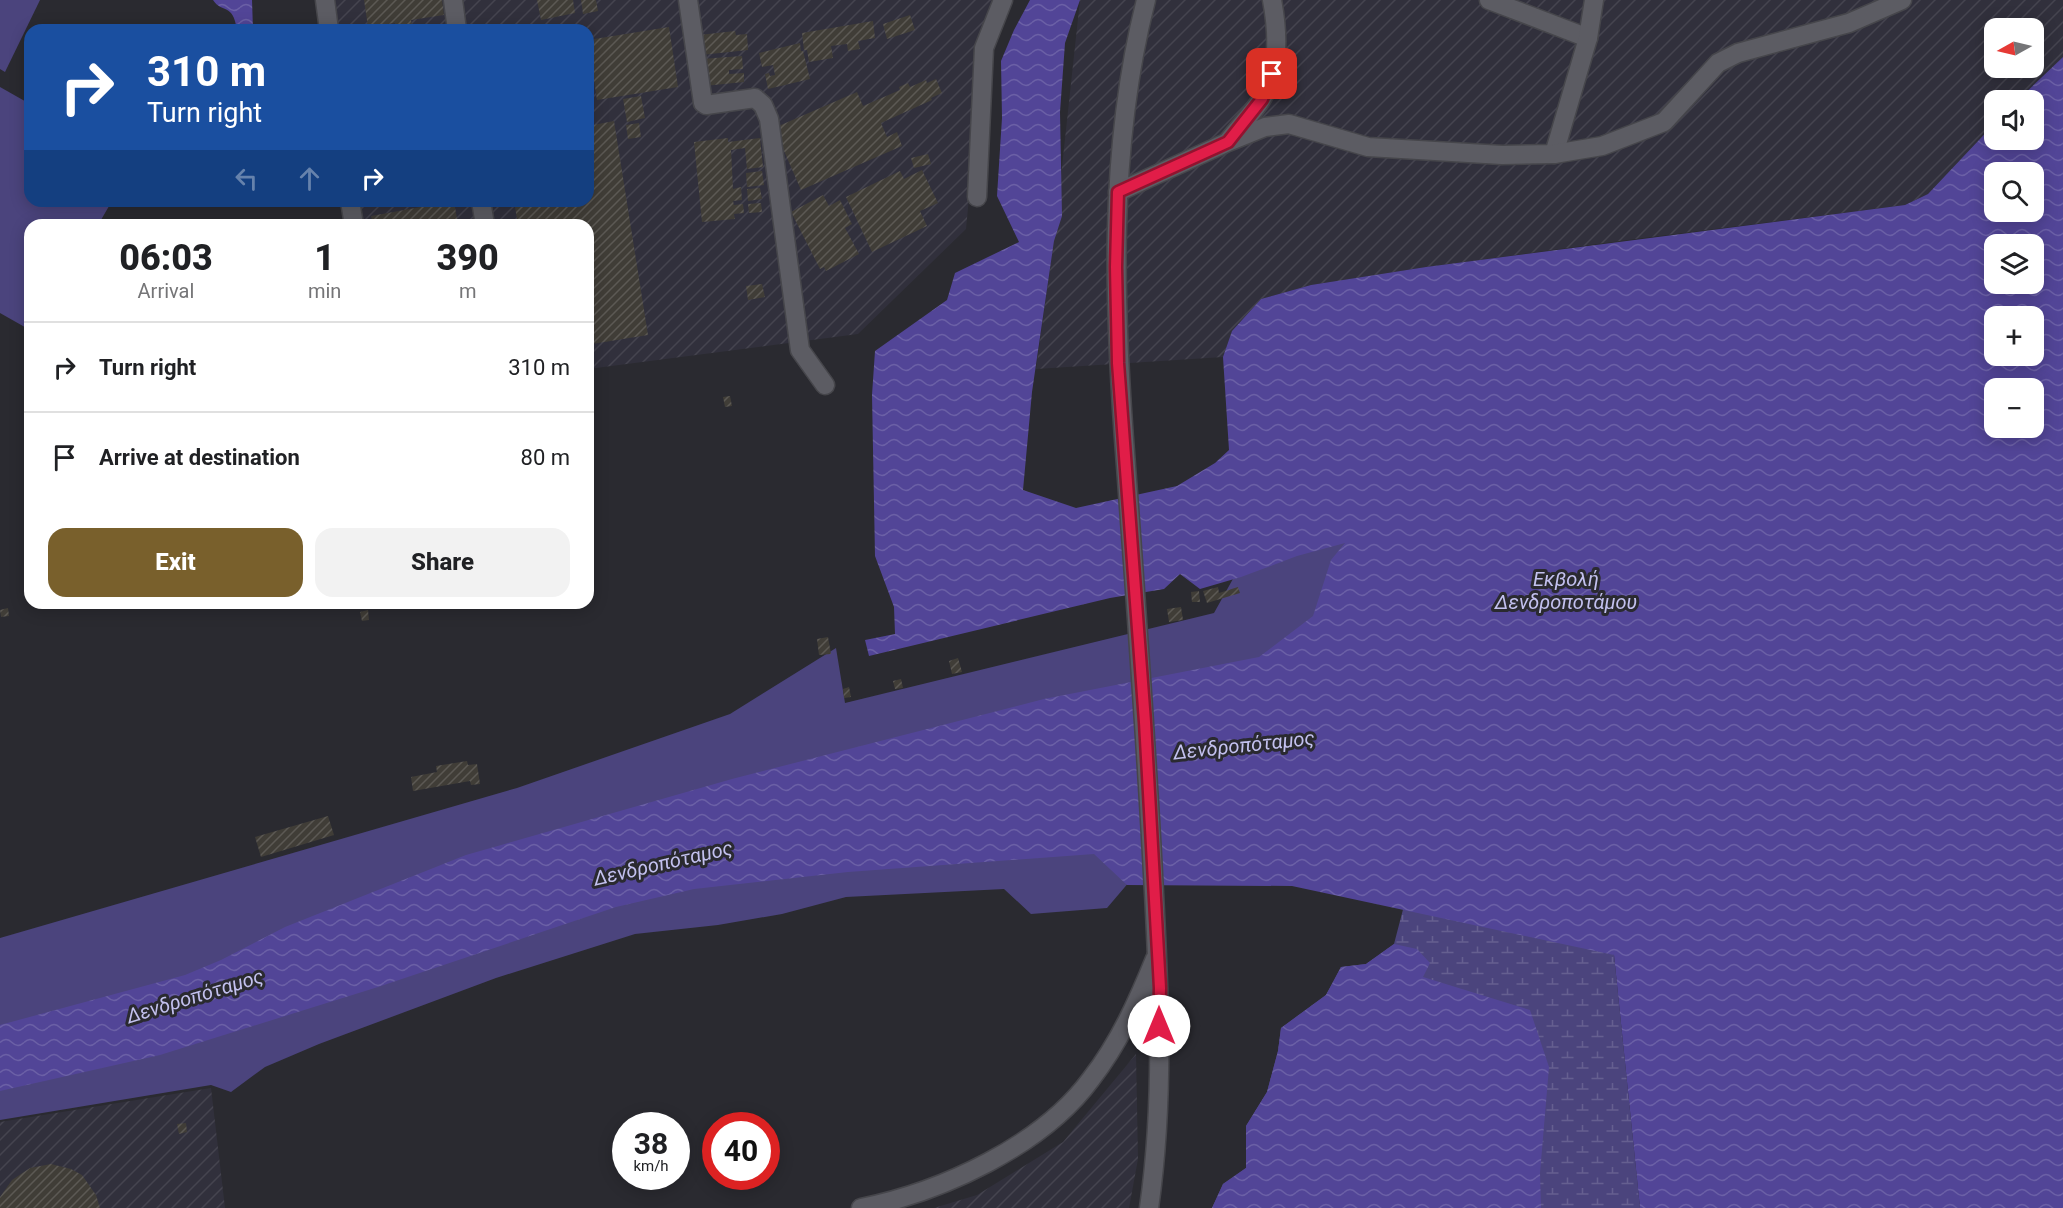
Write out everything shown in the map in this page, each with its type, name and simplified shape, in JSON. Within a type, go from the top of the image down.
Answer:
[{"type":"street","points":[[325,0],[327,24]]},
{"type":"street","points":[[453,0],[456,24]]},
{"type":"street","points":[[688,0],[703,103],[706,105],[755,99],[763,105],[769,119],[800,350],[825,385]]},
{"type":"street","points":[[977,197],[984,48],[1003,0]]},
{"type":"street","points":[[1146,0],[1138,31],[1125,109],[1118,192],[1116,267],[1124,444],[1145,722],[1160,988],[1156,1160],[1149,1208]]},
{"type":"street","points":[[1228,142],[1262,99],[1272,74],[1276,43],[1272,0]]},
{"type":"street","points":[[1489,0],[1588,39]]},
{"type":"street","points":[[1554,154],[1588,39],[1594,0]]},
{"type":"street","points":[[1118,192],[1265,127],[1289,124],[1368,147],[1502,155],[1554,154],[1602,146],[1664,122],[1718,63],[1738,53],[1849,23],[1902,0]]},
{"type":"street","points":[[861,1208],[888,1203],[966,1175],[1060,1114],[1091,1080],[1118,1039],[1157,954]]},
{"type":"shaded area","points":[[325,0],[1002,0],[977,113],[966,229],[858,334],[594,368],[594,219],[353,219],[351,207],[594,207],[594,24],[328,24]]},
{"type":"shaded area","points":[[1080,0],[2063,0],[2063,57],[2044,75],[2044,18],[1984,18],[1984,78],[2041,78],[2028,90],[1984,90],[1984,135],[1928,194],[1905,205],[1426,267],[1311,285],[1261,299],[1232,331],[1223,357],[1036,369],[1054,241]]},
{"type":"shaded area","points":[[1136,1054],[1138,1159],[1129,1208],[934,1208],[977,1195],[1063,1142]]},
{"type":"shaded area","points":[[211,1088],[225,1208],[0,1208],[0,1122]]},
{"type":"green space","points":[[0,0],[40,0],[28,24],[24,24],[24,33],[5,72],[0,69]]},
{"type":"green space","points":[[0,87],[24,101],[24,207],[108,207],[102,219],[24,219],[24,327],[0,313]]},
{"type":"green space","points":[[1350,525],[1409,893],[1247,872],[1130,881],[1107,908],[1031,914],[1004,889],[846,897],[782,914],[718,925],[635,934],[496,978],[319,1044],[265,1067],[231,1092],[211,1085],[0,1120],[0,938],[517,788],[730,714],[836,648],[845,703],[1214,613],[1244,559]]},
{"type":"green space","points":[[1437,779],[1614,955],[1640,1208],[1212,1208],[1223,1184],[1246,1168],[1246,1126],[1267,1092],[1278,1051],[1281,1028],[1326,995],[1341,967],[1366,964],[1394,944]]},
{"type":"water","points":[[213,0],[252,0],[253,24],[236,24],[233,15]]},
{"type":"water","points":[[1030,0],[1080,0],[1065,43],[1060,112],[1062,216],[1054,241],[1032,392],[1023,490],[1076,508],[1177,486],[1215,463],[1229,450],[1223,357],[1232,331],[1261,299],[1311,285],[1426,267],[1905,205],[1928,194],[1984,135],[1984,150],[2044,150],[2044,90],[2028,90],[2041,78],[2044,78],[2044,75],[2063,57],[2063,1208],[1640,1208],[1614,955],[1292,886],[1127,885],[1094,854],[848,872],[694,889],[616,907],[378,987],[160,1055],[0,1091],[0,1025],[185,975],[221,960],[285,927],[466,855],[732,779],[1044,699],[1259,657],[1313,616],[1331,560],[1345,543],[1297,556],[1241,577],[1200,589],[1180,574],[1164,589],[1110,598],[869,656],[865,640],[895,634],[894,607],[875,556],[872,395],[875,351],[947,300],[955,273],[1019,242],[997,196],[1002,118],[1001,61]]},
{"type":"water","points":[[1394,944],[1417,949],[1430,963],[1423,977],[1530,1010],[1549,1067],[1540,1173],[1541,1208],[1212,1208],[1223,1184],[1246,1168],[1246,1126],[1267,1092],[1278,1051],[1281,1028],[1326,995],[1341,967],[1366,964]]},
{"type":"building","points":[[364,0],[442,0],[444,15],[411,20],[412,24],[368,24]]},
{"type":"building","points":[[537,0],[573,0],[575,13],[541,20]]},
{"type":"building","points":[[581,0],[596,0],[598,11],[583,14]]},
{"type":"building","points":[[910,15],[915,30],[887,39],[883,24]]},
{"type":"building","points":[[873,21],[875,38],[858,41],[860,49],[848,51],[847,44],[831,46],[833,58],[809,62],[807,50],[804,50],[802,33]]},
{"type":"building","points":[[669,27],[678,87],[597,100],[594,80],[594,39]]},
{"type":"building","points":[[735,31],[736,35],[747,34],[748,50],[701,55],[699,35]]},
{"type":"building","points":[[800,43],[810,79],[768,89],[765,74],[775,75],[773,65],[762,67],[759,53]]},
{"type":"building","points":[[742,56],[743,69],[729,70],[729,74],[744,73],[744,82],[704,86],[701,59]]},
{"type":"building","points":[[936,79],[942,93],[931,98],[932,100],[881,123],[887,137],[897,132],[902,146],[801,190],[774,128],[857,92],[863,106],[900,90],[899,87],[908,83],[910,87],[926,80],[927,83]]},
{"type":"building","points":[[641,96],[645,118],[627,122],[623,99]]},
{"type":"building","points":[[614,121],[648,335],[594,344],[594,219],[517,219],[515,207],[594,207],[594,125]]},
{"type":"building","points":[[639,123],[641,137],[628,139],[626,125]]},
{"type":"building","points":[[728,138],[728,142],[760,138],[763,167],[747,169],[745,148],[731,150],[733,189],[741,187],[742,200],[733,201],[734,205],[743,204],[744,213],[734,214],[735,219],[702,222],[694,142]]},
{"type":"building","points":[[928,154],[931,164],[914,168],[911,158]]},
{"type":"building","points":[[922,170],[938,203],[920,211],[927,226],[872,252],[846,197],[900,171],[904,179]]},
{"type":"building","points":[[762,171],[764,185],[747,187],[746,173]]},
{"type":"building","points":[[760,188],[762,199],[748,201],[747,189]]},
{"type":"building","points":[[823,195],[829,206],[840,200],[852,224],[845,228],[859,254],[826,271],[824,267],[820,269],[791,212]]},
{"type":"building","points":[[761,203],[762,212],[749,213],[748,204]]},
{"type":"building","points":[[421,207],[455,207],[457,219],[372,219],[371,216]]},
{"type":"building","points":[[762,284],[765,297],[748,300],[746,286]]},
{"type":"building","points":[[730,396],[732,406],[725,407],[723,397]]},
{"type":"building","points":[[1218,587],[1219,593],[1238,587],[1240,593],[1207,603],[1203,591]]},
{"type":"building","points":[[1199,591],[1200,602],[1192,602],[1191,592]]},
{"type":"building","points":[[1181,607],[1183,620],[1169,622],[1167,609]]},
{"type":"building","points":[[8,608],[9,616],[1,617],[0,610]]},
{"type":"building","points":[[368,610],[369,620],[362,621],[360,612]]},
{"type":"building","points":[[828,637],[831,654],[819,655],[817,639]]},
{"type":"building","points":[[958,658],[962,672],[952,674],[949,661]]},
{"type":"building","points":[[901,679],[903,688],[895,689],[893,681]]},
{"type":"building","points":[[849,687],[851,697],[844,698],[843,689]]},
{"type":"building","points":[[467,761],[468,765],[477,764],[480,784],[471,785],[470,781],[413,791],[411,777],[437,772],[436,766]]},
{"type":"building","points":[[328,816],[334,835],[261,857],[255,837]]},
{"type":"building","points":[[186,1123],[187,1132],[179,1134],[177,1124]]},
{"type":"building","points":[[51,1164],[71,1169],[82,1175],[96,1195],[100,1208],[0,1208],[0,1197],[12,1180],[30,1168]]},
{"type":"route","points":[[1159,1026],[1160,988],[1145,722],[1118,363],[1116,267],[1118,192],[1228,142],[1262,99],[1272,74]]},
{"type":"water label","name":"Εκβολή Δενδροποτάμου","points":[[1566,590]]},
{"type":"water label","name":"Δενδροπόταμος","points":[[1244,745]]},
{"type":"water label","name":"Δενδροπόταμος","points":[[663,863]]},
{"type":"water label","name":"Δενδροπόταμος","points":[[195,996]]}]
